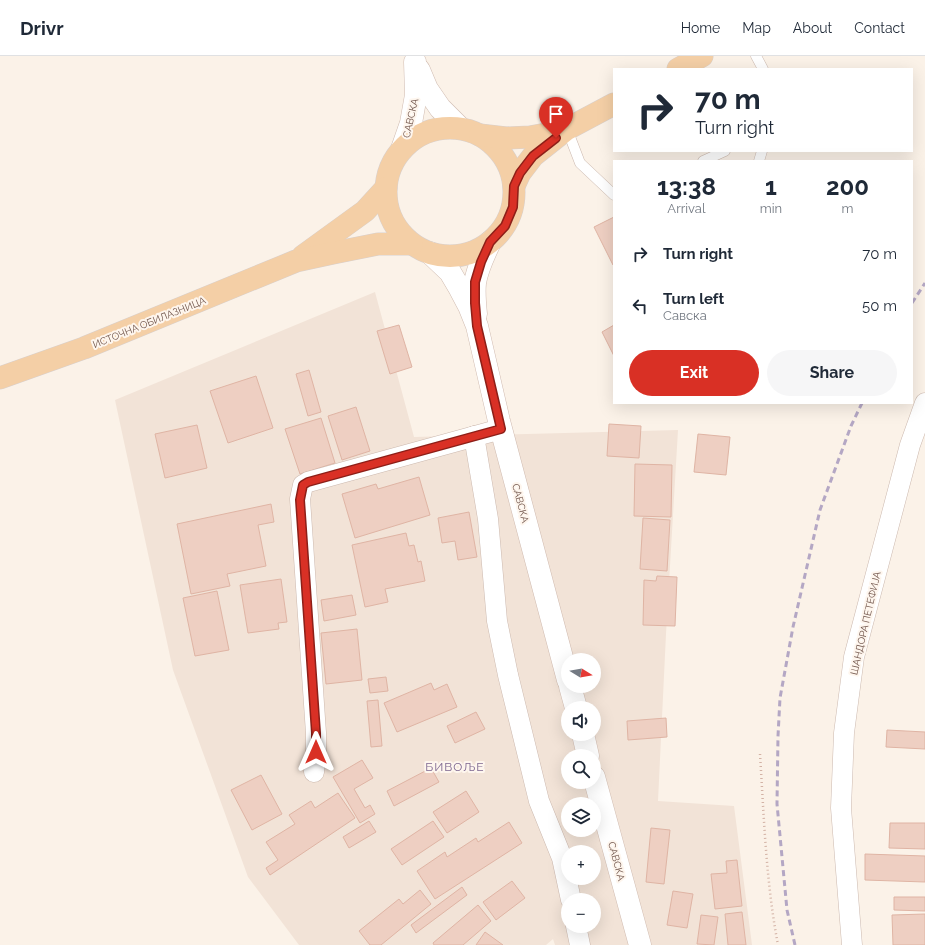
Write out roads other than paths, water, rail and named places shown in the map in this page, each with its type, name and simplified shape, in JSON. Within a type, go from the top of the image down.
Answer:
[{"type":"main road","points":[[680,68],[702,56]]},
{"type":"main road","name":"САВСКА","points":[[414,59],[427,89],[440,108],[470,132]]},
{"type":"main road","name":"САВСКА","points":[[402,149],[411,123],[416,96],[414,59]]},
{"type":"main road","points":[[514,186],[520,173],[533,156],[567,130],[613,105]]},
{"type":"main road","points":[[470,132],[497,148],[509,165],[514,186],[513,207],[505,226],[490,242],[472,253],[451,256],[421,248],[397,228],[388,209],[386,188],[391,167],[402,149],[419,136],[439,128],[470,132],[506,138],[530,137],[567,130]]},
{"type":"main road","name":"ИСТОЧНА ОБИЛАЗНИЦА","points":[[296,261],[365,211],[386,188]]},
{"type":"main road","name":"САВСКА","points":[[490,242],[481,262],[475,282],[477,326],[501,429],[561,654]]},
{"type":"main road","name":"ИСТОЧНА ОБИЛАЗНИЦА","points":[[0,378],[84,348],[296,261],[378,244],[421,248]]},
{"type":"main road","name":"САВСКА","points":[[421,248],[450,272],[469,306],[477,326]]},
{"type":"main road","name":"САВСКА","points":[[597,789],[640,945]]},
{"type":"street","name":"ШАНДОРА ПЕТЕФИЈА","points":[[852,945],[841,808],[844,733],[854,657],[910,445],[925,403]]},
{"type":"street","points":[[314,772],[316,733],[300,500],[303,485],[308,482],[501,429]]},
{"type":"street","points":[[474,436],[488,519],[497,621],[508,675],[539,801],[562,858],[570,893]]},
{"type":"street","points":[[577,933],[580,945]]},
{"type":"lane","points":[[756,56],[762,68]]},
{"type":"lane","points":[[567,130],[580,163],[613,194]]},
{"type":"lane","points":[[705,160],[724,152]]},
{"type":"railway","points":[[913,301],[925,283]]},
{"type":"railway","points":[[795,945],[787,910],[777,804],[780,698],[793,627],[820,510],[851,426],[862,404]]},
{"type":"district","name":"БИВОЉЕ","points":[[455,767]]}]
